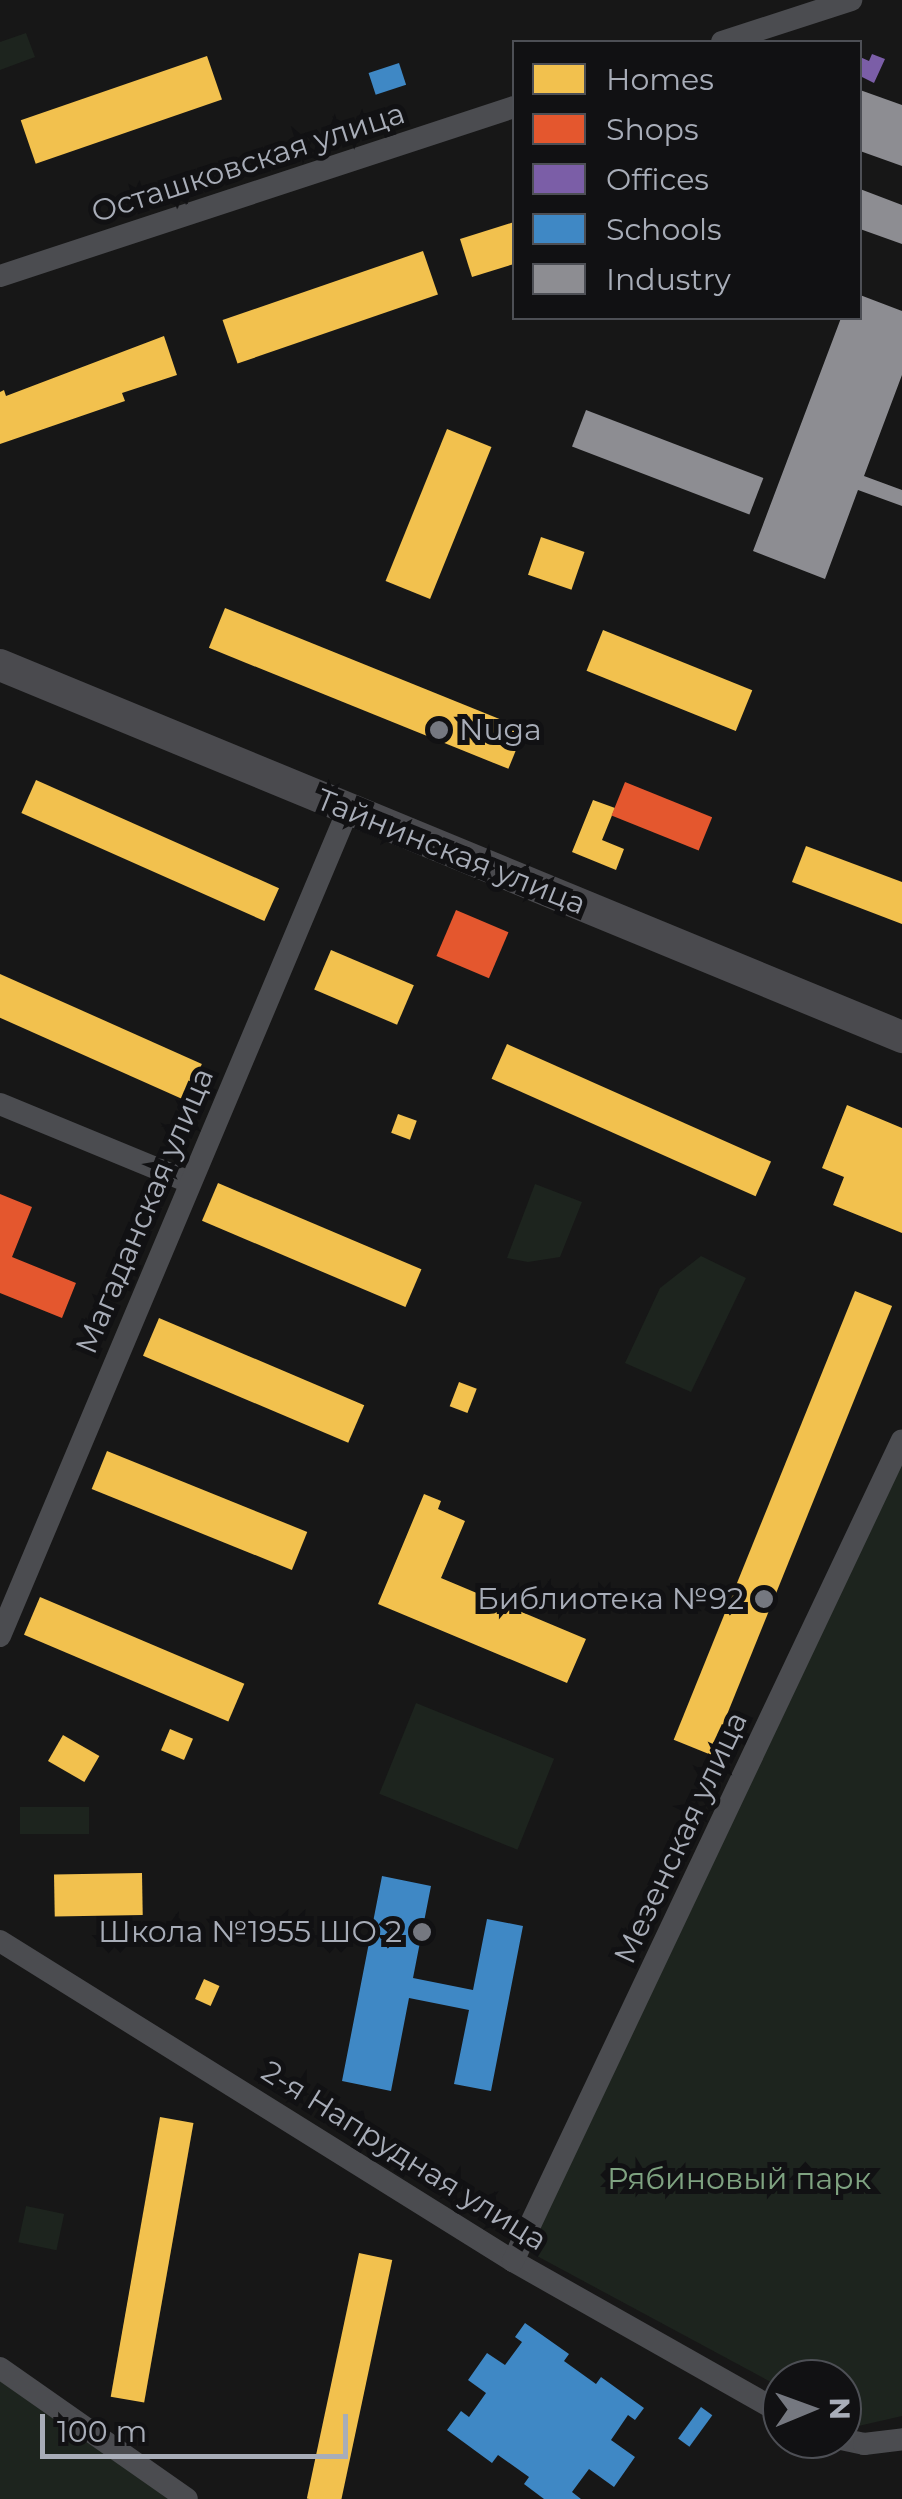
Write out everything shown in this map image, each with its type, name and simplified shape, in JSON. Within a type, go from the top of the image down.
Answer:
[{"type":"main road","name":"Тайнинская улица","points":[[0,665],[902,1037]]},
{"type":"street","points":[[728,40],[851,0]]},
{"type":"street","name":"Осташковская улица","points":[[0,276],[512,109]]},
{"type":"street","name":"Магаданская улица","points":[[0,1636],[348,810]]},
{"type":"street","points":[[0,1104],[189,1182]]},
{"type":"street","name":"Мезенская улица","points":[[513,2261],[902,1440]]},
{"type":"street","name":"2-я Напрудная улица","points":[[0,1942],[513,2261],[762,2401]]},
{"type":"street","points":[[0,2368],[187,2499]]},
{"type":"street","points":[[862,2444],[902,2440]]},
{"type":"green space","points":[[26,33],[35,57],[0,70],[0,42]]},
{"type":"green space","points":[[535,1184],[582,1202],[560,1257],[528,1262],[507,1258]]},
{"type":"green space","points":[[701,1256],[746,1278],[691,1392],[625,1363],[660,1288]]},
{"type":"green space","name":"Рябиновый парк","points":[[902,1452],[902,2416],[862,2425],[862,2359],[762,2359],[762,2377],[524,2249]]},
{"type":"green space","points":[[416,1703],[554,1759],[517,1850],[379,1794]]},
{"type":"green space","points":[[20,1807],[89,1807],[89,1834],[20,1834]]},
{"type":"green space","points":[[26,2206],[64,2214],[56,2250],[18,2242]]},
{"type":"green space","points":[[0,2375],[174,2499],[0,2499]]},
{"type":"building: Homes","points":[[207,56],[222,99],[36,164],[21,120]]},
{"type":"building: Homes","points":[[512,223],[512,265],[472,277],[460,239]]},
{"type":"building: Homes","points":[[423,251],[438,294],[238,364],[223,320]]},
{"type":"building: Homes","points":[[164,336],[177,375],[122,393],[125,401],[0,444],[0,392],[4,390],[6,396]]},
{"type":"building: Homes","points":[[447,429],[492,447],[430,599],[386,581]]},
{"type":"building: Homes","points":[[541,537],[584,552],[571,590],[528,575]]},
{"type":"building: Homes","points":[[225,608],[524,729],[508,769],[209,648]]},
{"type":"building: Homes","points":[[603,630],[752,690],[736,731],[587,671]]},
{"type":"building: Homes","points":[[36,780],[279,888],[264,921],[21,813]]},
{"type":"building: Homes","points":[[593,800],[615,808],[602,840],[624,849],[616,870],[572,852]]},
{"type":"building: Homes","points":[[806,846],[902,882],[902,924],[792,882]]},
{"type":"building: Homes","points":[[331,950],[414,985],[397,1025],[314,990]]},
{"type":"building: Homes","points":[[0,974],[202,1064],[186,1100],[0,1018]]},
{"type":"building: Homes","points":[[507,1044],[771,1162],[756,1196],[492,1079]]},
{"type":"building: Homes","points":[[847,1105],[902,1128],[902,1233],[833,1205],[844,1177],[822,1168]]},
{"type":"building: Homes","points":[[398,1114],[417,1121],[410,1140],[391,1133]]},
{"type":"building: Homes","points":[[218,1183],[421,1269],[405,1307],[202,1221]]},
{"type":"building: Homes","points":[[855,1291],[892,1306],[711,1755],[674,1740]]},
{"type":"building: Homes","points":[[159,1318],[364,1405],[348,1443],[143,1356]]},
{"type":"building: Homes","points":[[459,1382],[477,1389],[467,1413],[450,1406]]},
{"type":"building: Homes","points":[[107,1451],[307,1532],[292,1570],[92,1489]]},
{"type":"building: Homes","points":[[424,1494],[441,1501],[438,1509],[465,1521],[441,1578],[586,1639],[567,1683],[378,1604]]},
{"type":"building: Homes","points":[[40,1597],[244,1684],[228,1721],[24,1635]]},
{"type":"building: Homes","points":[[170,1729],[193,1739],[184,1760],[161,1750]]},
{"type":"building: Homes","points":[[63,1735],[99,1756],[84,1782],[48,1761]]},
{"type":"building: Homes","points":[[142,1873],[143,1915],[55,1917],[54,1875]]},
{"type":"building: Homes","points":[[204,1979],[220,1986],[211,2006],[195,1999]]},
{"type":"building: Homes","points":[[160,2117],[193,2123],[144,2403],[111,2397]]},
{"type":"building: Homes","points":[[359,2253],[392,2260],[341,2499],[307,2499]]},
{"type":"building: Shops","points":[[625,782],[712,817],[699,851],[612,815]]},
{"type":"building: Shops","points":[[456,910],[508,932],[489,978],[436,956]]},
{"type":"building: Shops","points":[[0,1194],[32,1207],[12,1257],[76,1283],[62,1318],[0,1293]]},
{"type":"building: Offices","points":[[872,54],[885,59],[874,83],[862,77],[862,58],[869,61]]},
{"type":"building: Schools","points":[[399,63],[406,85],[376,95],[369,73]]},
{"type":"building: Schools","points":[[382,1876],[431,1886],[413,1978],[473,1990],[487,1919],[523,1926],[491,2091],[454,2084],[469,2010],[409,1998],[391,2091],[342,2081]]},
{"type":"building: Schools","points":[[525,2323],[569,2354],[564,2361],[596,2384],[601,2377],[644,2408],[635,2420],[628,2415],[611,2440],[635,2457],[614,2487],[589,2469],[572,2492],[581,2499],[544,2499],[524,2484],[529,2477],[498,2455],[492,2463],[447,2430],[461,2411],[469,2417],[486,2393],[468,2380],[487,2353],[505,2365],[522,2342],[515,2337]]},
{"type":"building: Schools","points":[[701,2407],[712,2415],[689,2447],[678,2439]]},
{"type":"building: Industry","points":[[862,91],[902,105],[902,166],[862,152]]},
{"type":"building: Industry","points":[[862,190],[902,205],[902,244],[862,230]]},
{"type":"building: Industry","points":[[862,296],[902,311],[902,375],[864,476],[902,490],[902,506],[858,490],[825,579],[753,551],[840,320],[862,320]]},
{"type":"building: Industry","points":[[586,410],[763,478],[749,514],[572,446]]},
{"type":"place","name":"Nuga","points":[[439,730]]},
{"type":"place","name":"Библиотека №92","points":[[764,1599]]},
{"type":"place","name":"Школа №1955 ШО 2","points":[[422,1932]]}]
